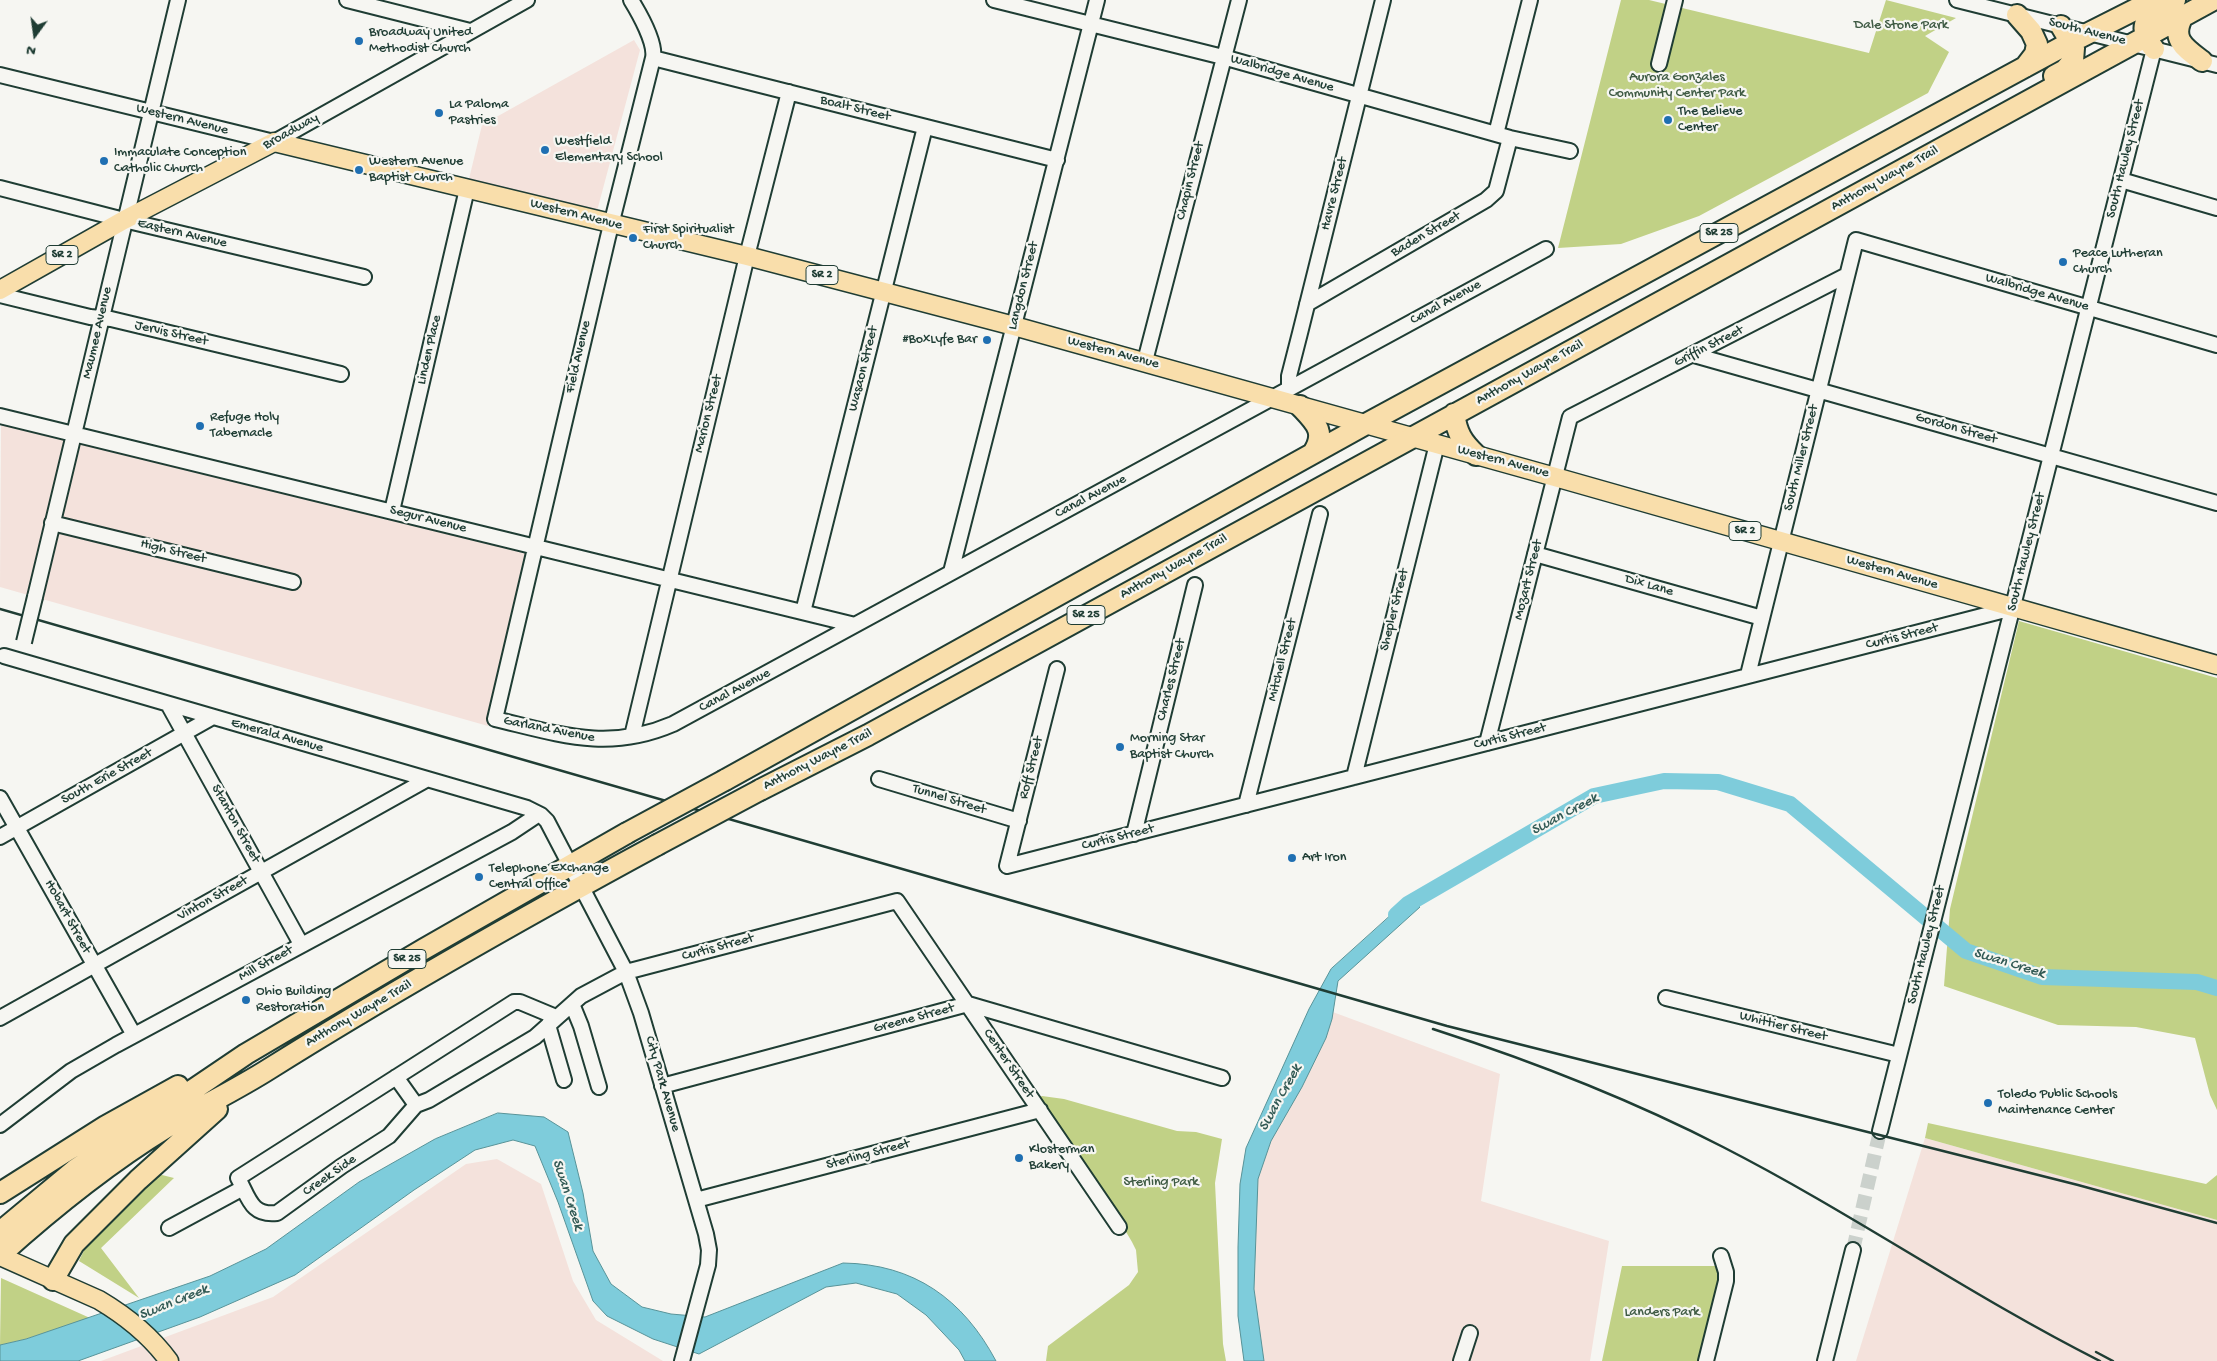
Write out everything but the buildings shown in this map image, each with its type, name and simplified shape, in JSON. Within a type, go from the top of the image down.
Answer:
[{"type":"highway","name":"Anthony Wayne Trail","points":[[0,1255],[13,1228],[76,1170],[246,1054],[424,948],[627,833],[1313,453],[2024,68],[2074,34],[2154,0]]},
{"type":"highway","points":[[2144,43],[2144,26],[2150,14],[2213,0]]},
{"type":"highway","points":[[2179,8],[2178,36],[2184,46],[2210,63]]},
{"type":"highway","points":[[2017,15],[2031,31],[2038,44],[2035,54],[2024,68]]},
{"type":"highway","points":[[1995,119],[2007,102],[2065,70],[2073,61],[2074,34]]},
{"type":"highway","name":"Anthony Wayne Trail","points":[[13,1228],[93,1179],[166,1128],[267,1070],[327,1031],[580,887],[760,790],[868,735],[1995,119],[2144,43]]},
{"type":"highway","points":[[1300,406],[1313,420],[1320,434],[1318,445],[1313,453]]},
{"type":"highway","points":[[1454,414],[1456,426],[1463,444],[1476,455]]},
{"type":"highway","points":[[0,1194],[106,1126],[181,1084],[246,1054]]},
{"type":"highway","points":[[53,1280],[74,1244],[138,1180],[207,1116],[267,1070]]},
{"type":"main road","name":"Western Avenue","points":[[274,142],[883,290],[1145,361],[2217,666]]},
{"type":"main road","name":"Broadway","points":[[0,290],[124,220],[274,142]]},
{"type":"main road","points":[[0,1255],[99,1300],[136,1325],[164,1354]]},
{"type":"street","name":"Maumee Avenue","points":[[2,658],[24,642],[178,0]]},
{"type":"street","points":[[347,0],[470,31]]},
{"type":"street","name":"Broadway","points":[[274,142],[527,0]]},
{"type":"street","name":"Field Avenue","points":[[495,719],[611,224],[653,58],[653,46],[645,29],[643,19],[632,0]]},
{"type":"street","name":"Walbridge Avenue","points":[[994,0],[1223,57],[1503,136],[1570,151]]},
{"type":"street","name":"Langdon Street","points":[[951,572],[1097,0]]},
{"type":"street","name":"Chapin Street","points":[[1145,361],[1239,0]]},
{"type":"street","name":"Havre Street","points":[[1289,388],[1289,376],[1383,0]]},
{"type":"street","name":"Baden Street","points":[[1307,304],[1486,200],[1496,191],[1503,136],[1530,0]]},
{"type":"street","points":[[1659,64],[1675,0]]},
{"type":"street","name":"South Avenue","points":[[1957,0],[2017,15],[2074,34],[2144,43],[2210,63]]},
{"type":"street","name":"South Hawley Street","points":[[1880,1131],[2120,180],[2144,43]]},
{"type":"street","name":"Boalt Street","points":[[653,58],[1057,160]]},
{"type":"street","name":"Western Avenue","points":[[0,75],[274,142]]},
{"type":"street","name":"Marion Street","points":[[632,736],[747,256],[789,92]]},
{"type":"street","name":"Wasaon Street","points":[[803,612],[925,127]]},
{"type":"street","points":[[2120,180],[2217,208]]},
{"type":"street","name":"Eastern Avenue","points":[[0,188],[124,220],[364,277]]},
{"type":"street","name":"Linden Place","points":[[392,511],[467,189]]},
{"type":"street","name":"Walbridge Avenue","points":[[1856,240],[2217,345]]},
{"type":"street","name":"South Miller Street","points":[[1748,675],[1856,240]]},
{"type":"street","name":"Canal Avenue","points":[[632,736],[673,724],[1546,249]]},
{"type":"street","name":"Griffin Street","points":[[1570,417],[1848,275]]},
{"type":"street","name":"Jervis Street","points":[[0,295],[342,374]]},
{"type":"street","name":"Gordon Street","points":[[1694,355],[2217,503]]},
{"type":"street","name":"Segur Avenue","points":[[0,416],[856,625]]},
{"type":"street","name":"Mozart Street","points":[[1487,743],[1570,417]]},
{"type":"street","name":"Shepler Street","points":[[1354,776],[1437,444]]},
{"type":"street","name":"Mitchell Street","points":[[1246,805],[1320,514]]},
{"type":"street","name":"High Street","points":[[52,523],[293,582]]},
{"type":"street","name":"Dix Lane","points":[[1535,554],[1762,618]]},
{"type":"street","name":"Charles Street","points":[[1134,834],[1196,585]]},
{"type":"street","name":"Curtis Street","points":[[1007,866],[2013,608]]},
{"type":"street","name":"Emerald Avenue","points":[[2,658],[527,808],[543,818]]},
{"type":"street","name":"Roff Street","points":[[1007,866],[1057,669]]},
{"type":"street","name":"Stanton Street","points":[[168,704],[301,944]]},
{"type":"street","name":"South Erie Street","points":[[0,837],[214,718]]},
{"type":"street","name":"Garland Avenue","points":[[495,719],[561,735],[592,740],[613,740],[632,736]]},
{"type":"street","name":"Tunnel Street","points":[[879,779],[1019,821]]},
{"type":"street","name":"Vinton Street","points":[[0,1018],[426,780]]},
{"type":"street","name":"Hobart Street","points":[[0,798],[134,1035]]},
{"type":"street","name":"City Park Avenue","points":[[543,818],[626,972],[641,1014],[696,1200],[709,1250],[708,1265],[684,1357]]},
{"type":"street","name":"Mill Street","points":[[0,1125],[71,1071],[134,1035],[512,832],[543,818]]},
{"type":"street","name":"Curtis Street","points":[[626,972],[897,901]]},
{"type":"street","name":"Center Street","points":[[897,901],[1119,1227]]},
{"type":"street","name":"Creek Side","points":[[244,1188],[256,1210],[265,1214],[277,1213],[342,1166],[389,1136],[416,1105],[430,1100],[534,1037],[581,996],[626,972]]},
{"type":"street","name":"Whittier Street","points":[[1666,998],[1899,1055]]},
{"type":"street","points":[[169,1228],[244,1188],[238,1178],[514,1002],[520,1002],[552,1021],[564,1080]]},
{"type":"street","points":[[572,1004],[581,1026],[599,1087]]},
{"type":"street","name":"Greene Street","points":[[662,1086],[968,1004],[1222,1078]]},
{"type":"street","points":[[396,1077],[416,1105]]},
{"type":"street","name":"Sterling Street","points":[[696,1200],[1040,1110]]},
{"type":"street","points":[[1825,1361],[1853,1250]]},
{"type":"street","points":[[1706,1361],[1726,1281],[1721,1256]]},
{"type":"street","points":[[1460,1361],[1470,1333]]},
{"type":"shaded area","name":"Westfield Elementary School","points":[[634,40],[640,50],[597,211],[469,179],[482,125]]},
{"type":"shaded area","points":[[1,424],[530,551],[488,726],[0,587]]},
{"type":"shaded area","points":[[1322,1008],[1500,1074],[1481,1201],[1609,1241],[1590,1361],[1244,1361],[1238,1316],[1240,1184],[1246,1148]]},
{"type":"shaded area","points":[[1925,1138],[2217,1220],[2217,1361],[1856,1361]]},
{"type":"shaded area","points":[[497,1159],[541,1184],[573,1281],[596,1320],[663,1361],[101,1361],[273,1297],[466,1164]]},
{"type":"green space","points":[[1621,0],[1649,0],[1869,53],[1886,0],[1956,18],[1925,36],[1949,52],[1928,93],[1699,216],[1621,244],[1558,248]]},
{"type":"green space","points":[[2019,621],[2217,678],[2217,1110],[2210,1095],[2195,1038],[2136,1027],[2058,1025],[1944,986],[1950,909]]},
{"type":"green space","name":"Sterling Park","points":[[1042,1096],[1064,1099],[1177,1131],[1196,1132],[1222,1139],[1215,1183],[1223,1344],[1226,1361],[1046,1361],[1048,1346],[1129,1285],[1138,1272],[1136,1250],[1132,1242],[1119,1220],[1034,1099]]},
{"type":"green space","points":[[1928,1123],[2206,1184],[2217,1175],[2217,1220],[1925,1138]]},
{"type":"green space","points":[[154,1173],[174,1178],[101,1248],[139,1298],[79,1261],[86,1246]]},
{"type":"green space","name":"Landers Park","points":[[1622,1266],[1722,1266],[1723,1273],[1702,1361],[1602,1361]]},
{"type":"green space","points":[[1,1278],[90,1318],[26,1339],[0,1345]]},
{"type":"water","points":[[1409,899],[1420,907],[1338,981],[1332,1019],[1326,1038],[1302,1087],[1271,1141],[1258,1179],[1254,1289],[1264,1361],[1244,1361],[1238,1316],[1238,1247],[1240,1184],[1246,1148],[1309,1009],[1331,969]]},
{"type":"water","points":[[498,1113],[544,1117],[568,1132],[583,1193],[593,1251],[611,1284],[642,1307],[671,1314],[705,1317],[843,1263],[869,1265],[892,1270],[914,1278],[934,1289],[952,1303],[968,1320],[983,1339],[996,1361],[965,1361],[959,1350],[926,1315],[897,1294],[856,1283],[826,1287],[699,1354],[653,1339],[607,1316],[593,1301],[558,1202],[535,1146],[513,1140],[475,1150],[414,1190],[295,1275],[200,1317],[78,1361],[0,1361],[0,1345],[26,1339],[210,1276],[266,1249],[359,1182],[435,1139]]},
{"type":"waterway","name":"Swan Creek","points":[[1396,915],[1408,904],[1594,796],[1664,781],[1718,782],[1790,804],[1966,951],[2042,977],[2197,982],[2217,988]]},
{"type":"tunnel","points":[[1853,1250],[1880,1131]]},
{"type":"railway","points":[[0,609],[1447,1026],[2078,1185],[2217,1223]]},
{"type":"railway","points":[[1433,1029],[1507,1054],[1580,1082],[1688,1129],[1771,1172],[2005,1309],[2100,1361]]},
{"type":"railway","points":[[2096,1352],[2113,1361]]},
{"type":"place","name":"Broadway United Methodist Church","points":[[359,41]]},
{"type":"place","name":"La Paloma Pastries","points":[[439,113]]},
{"type":"place","name":"The Believe Center","points":[[1668,120]]},
{"type":"place","name":"Westfield Elementary School","points":[[545,150]]},
{"type":"place","name":"Immaculate Conception Catholic Church","points":[[104,161]]},
{"type":"place","name":"Western Avenue Baptist Church","points":[[359,170]]},
{"type":"place","name":"First Spiritualist Church","points":[[633,238]]},
{"type":"place","name":"Peace Lutheran Church","points":[[2063,262]]},
{"type":"place","name":"#BoxLyfe Bar","points":[[987,340]]},
{"type":"place","name":"Refuge Holy Tabernacle","points":[[200,426]]},
{"type":"place","name":"Morning Star Baptist Church","points":[[1120,747]]},
{"type":"place","name":"Art Iron","points":[[1292,858]]},
{"type":"place","name":"Telephone Exchange Central Office","points":[[479,877]]},
{"type":"place","name":"Ohio Building Restoration","points":[[246,1000]]},
{"type":"place","name":"Toledo Public Schools Maintenance Center","points":[[1988,1103]]},
{"type":"place","name":"Klosterman Bakery","points":[[1019,1158]]},
{"type":"park label","name":"Dale Stone Park","points":[[1901,26]]},
{"type":"park label","name":"Aurora Gonzales Community Center Park","points":[[1677,86]]}]
